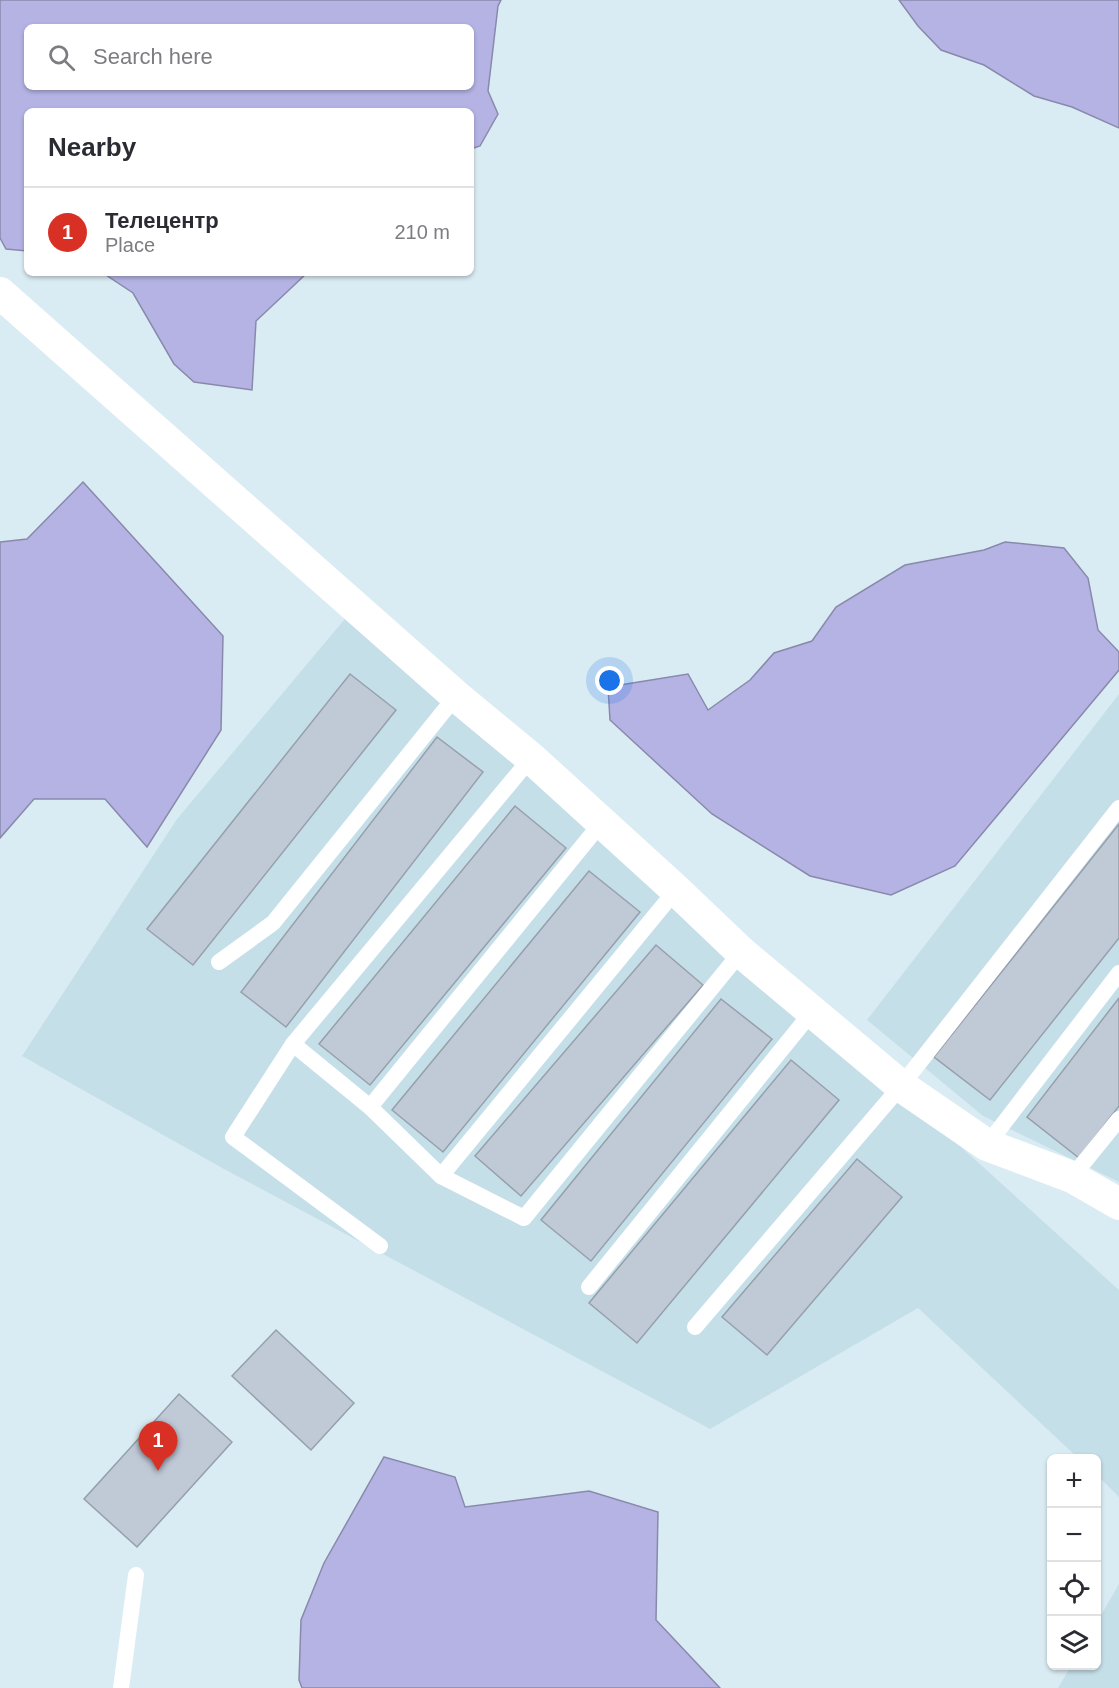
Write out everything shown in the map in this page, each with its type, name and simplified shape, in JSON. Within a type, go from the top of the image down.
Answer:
[{"type":"street","points":[[0,293],[456,696],[531,758],[741,952],[901,1086],[987,1145],[1072,1177],[1119,1204]]},
{"type":"lane","points":[[219,962],[273,923],[456,696]]},
{"type":"lane","points":[[381,1246],[233,1137],[293,1044],[531,758]]},
{"type":"lane","points":[[695,1327],[901,1086],[1119,808]]},
{"type":"lane","points":[[370,1107],[602,822]]},
{"type":"lane","points":[[441,1176],[676,890]]},
{"type":"lane","points":[[293,1044],[370,1107],[441,1176],[524,1218],[741,952]]},
{"type":"lane","points":[[987,1145],[1119,973]]},
{"type":"lane","points":[[589,1287],[812,1012]]},
{"type":"lane","points":[[1072,1177],[1119,1119]]},
{"type":"lane","points":[[121,1688],[136,1575]]},
{"type":"shaded area","points":[[359,602],[1119,1290],[1119,1497],[1101,1479],[1101,1454],[1074,1454],[918,1308],[710,1429],[224,1169],[22,1056],[177,819]]},
{"type":"shaded area","points":[[1119,694],[1119,1182],[983,1116],[867,1020]]},
{"type":"shaded area","points":[[1119,1584],[1119,1688],[1058,1688],[1069,1670],[1101,1670],[1101,1615]]},
{"type":"water","points":[[0,0],[501,0],[498,6],[488,91],[498,114],[480,146],[474,148],[474,108],[24,108],[24,251],[6,249],[0,238]]},
{"type":"water","points":[[899,0],[1119,0],[1119,128],[1072,107],[1034,96],[984,65],[941,50],[918,26]]},
{"type":"water","points":[[108,276],[304,276],[256,321],[252,390],[194,382],[174,364],[133,293]]},
{"type":"water","points":[[83,482],[223,636],[221,730],[147,847],[105,799],[34,799],[0,838],[0,542],[27,539]]},
{"type":"water","points":[[1005,542],[1064,548],[1088,578],[1098,630],[1119,652],[1119,670],[955,866],[891,895],[810,876],[712,814],[610,720],[608,687],[688,674],[708,710],[750,680],[774,653],[812,641],[836,607],[905,565],[984,550]]},
{"type":"water","points":[[384,1457],[455,1477],[465,1507],[589,1491],[658,1512],[656,1620],[720,1688],[302,1688],[299,1680],[301,1620],[324,1563]]},
{"type":"building","points":[[350,674],[396,710],[193,965],[147,929]]},
{"type":"building","points":[[437,737],[483,772],[286,1027],[241,992]]},
{"type":"building","points":[[515,806],[566,848],[370,1085],[319,1044]]},
{"type":"building","points":[[1119,824],[1119,938],[990,1100],[934,1057]]},
{"type":"building","points":[[589,871],[640,912],[443,1152],[392,1110]]},
{"type":"building","points":[[656,945],[703,985],[521,1196],[475,1156]]},
{"type":"building","points":[[1119,998],[1119,1106],[1079,1158],[1027,1117]]},
{"type":"building","points":[[721,999],[772,1039],[591,1261],[541,1220]]},
{"type":"building","points":[[791,1060],[839,1100],[637,1343],[589,1303]]},
{"type":"building","points":[[857,1159],[902,1197],[767,1355],[722,1317]]},
{"type":"building","points":[[276,1330],[354,1403],[311,1450],[232,1376]]},
{"type":"building","points":[[179,1394],[232,1442],[137,1547],[84,1499]]},
{"type":"place","name":"Телецентр","points":[[158,1471]]}]
